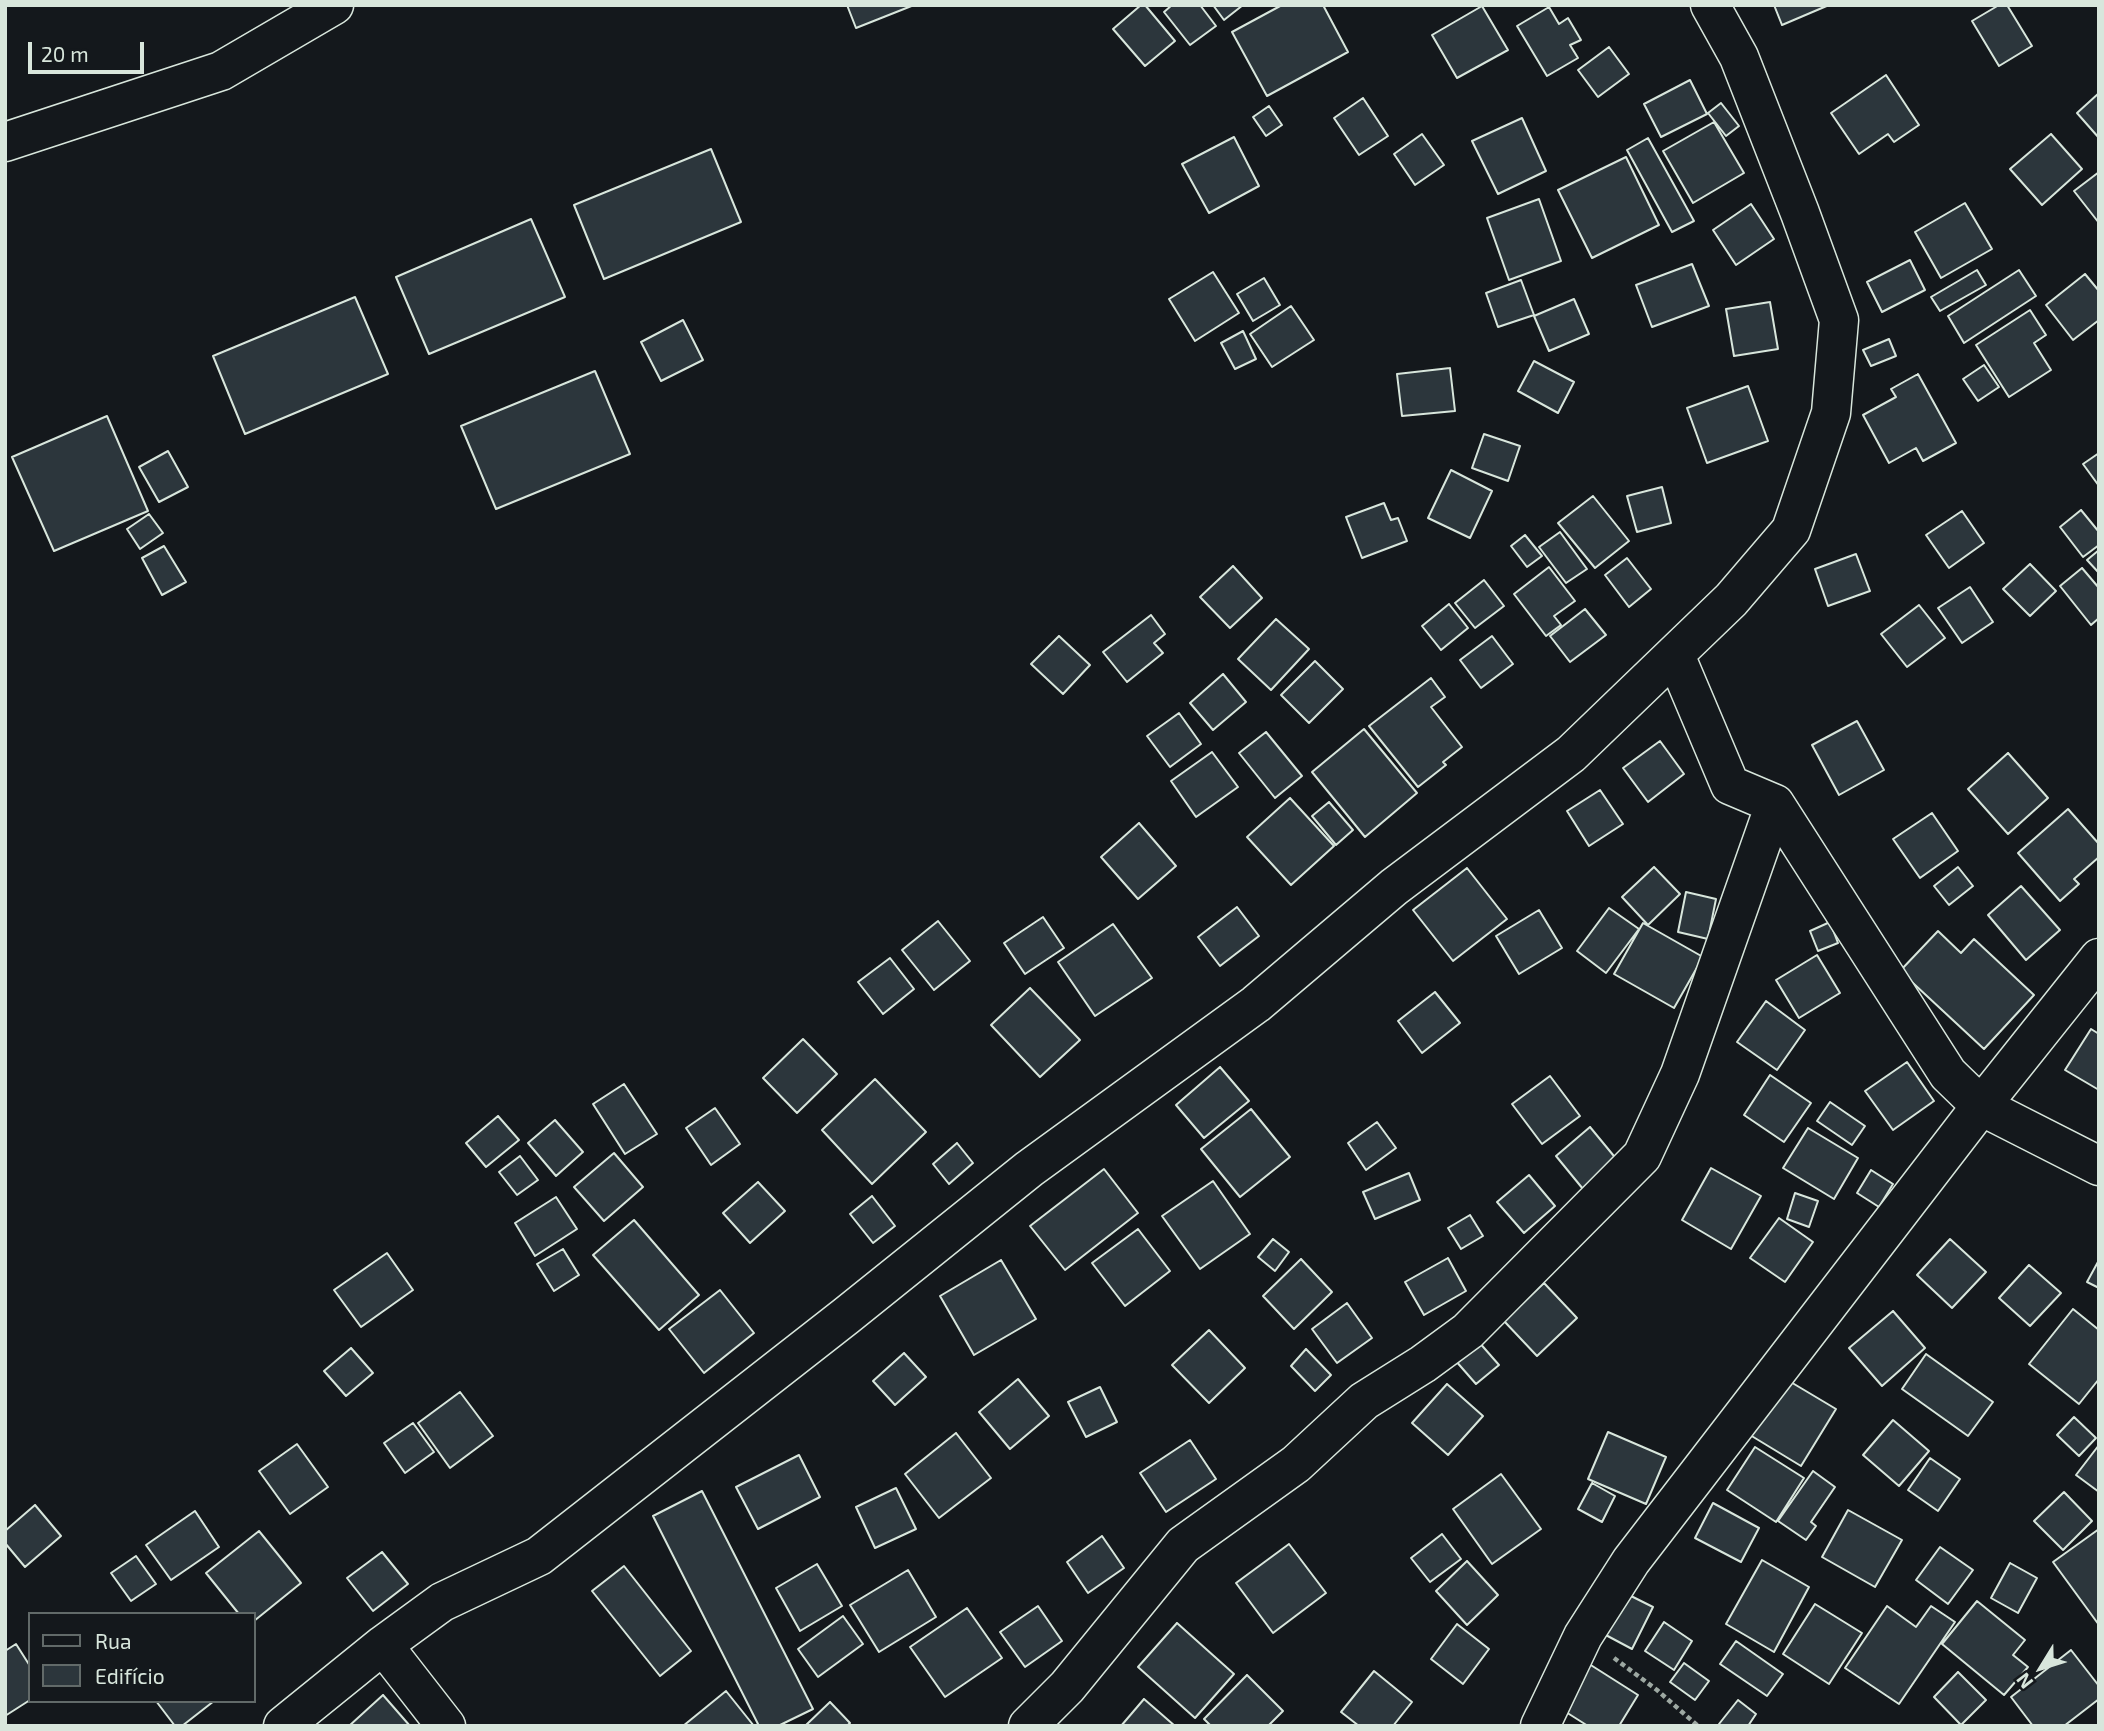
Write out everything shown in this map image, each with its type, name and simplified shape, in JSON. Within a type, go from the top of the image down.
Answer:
[{"type":"street","points":[[5,142],[221,71],[334,5]]},
{"type":"street","points":[[283,1726],[383,1645],[442,1602],[539,1556],[835,1325],[1029,1169],[1256,1004],[1394,887],[1571,754],[1731,600],[1791,530],[1831,413],[1839,320],[1739,57],[1710,5]]},
{"type":"street","points":[[1675,655],[1730,785],[1775,804],[1948,1074],[1981,1105],[2099,1166]]},
{"type":"street","points":[[1028,1726],[1067,1687],[1183,1545],[1296,1464],[1364,1401],[1423,1364],[1468,1331],[1642,1156],[1680,1074],[1775,804]]},
{"type":"street","points":[[1540,1726],[1583,1636],[1631,1561],[1981,1105],[2099,958]]},
{"type":"street","points":[[383,1645],[446,1726]]},
{"type":"path","points":[[1583,1636],[1657,1690],[1698,1726]]},
{"type":"building","points":[[847,5],[914,5],[856,28]]},
{"type":"building","points":[[1141,5],[1145,5],[1175,41],[1145,66],[1113,29]]},
{"type":"building","points":[[1172,5],[1200,5],[1216,26],[1190,45],[1164,12]]},
{"type":"building","points":[[1213,5],[1243,5],[1224,20]]},
{"type":"building","points":[[1282,5],[1323,5],[1348,52],[1267,96],[1232,32]]},
{"type":"building","points":[[1774,5],[1829,5],[1782,25]]},
{"type":"building","points":[[1999,5],[2007,5],[2032,46],[1999,66],[1972,21]]},
{"type":"building","points":[[1482,6],[1508,50],[1457,78],[1432,35]]},
{"type":"building","points":[[1549,7],[1559,24],[1568,18],[1581,40],[1570,45],[1578,58],[1547,76],[1517,26]]},
{"type":"building","points":[[1609,47],[1629,74],[1598,97],[1578,70]]},
{"type":"building","points":[[1886,75],[1919,125],[1894,142],[1888,134],[1859,154],[1831,113]]},
{"type":"building","points":[[1690,80],[1707,114],[1661,137],[1644,104]]},
{"type":"building","points":[[2099,93],[2099,138],[2077,113]]},
{"type":"building","points":[[1363,98],[1388,136],[1359,155],[1334,118]]},
{"type":"building","points":[[1721,103],[1739,126],[1726,136],[1708,113]]},
{"type":"building","points":[[1269,106],[1282,125],[1266,136],[1253,117]]},
{"type":"building","points":[[1522,118],[1546,171],[1498,194],[1472,141]]},
{"type":"building","points":[[1714,122],[1744,173],[1693,203],[1663,151]]},
{"type":"building","points":[[1422,134],[1444,165],[1415,185],[1394,154]]},
{"type":"building","points":[[2051,134],[2082,169],[2042,205],[2010,169]]},
{"type":"building","points":[[1234,137],[1259,186],[1209,213],[1182,164]]},
{"type":"building","points":[[1648,138],[1694,221],[1672,232],[1627,150]]},
{"type":"building","points":[[711,149],[741,222],[604,279],[574,205]]},
{"type":"building","points":[[1626,157],[1659,225],[1592,258],[1558,190]]},
{"type":"building","points":[[2099,172],[2099,223],[2074,191]]},
{"type":"building","points":[[1539,199],[1561,261],[1509,280],[1487,218]]},
{"type":"building","points":[[1965,203],[1992,249],[1941,278],[1915,232]]},
{"type":"building","points":[[1751,204],[1774,239],[1736,265],[1713,230]]},
{"type":"building","points":[[531,219],[565,297],[429,354],[396,277]]},
{"type":"building","points":[[1910,260],[1925,290],[1882,312],[1867,282]]},
{"type":"building","points":[[1692,264],[1709,306],[1652,327],[1636,285]]},
{"type":"building","points":[[1977,270],[1986,285],[1940,311],[1931,297]]},
{"type":"building","points":[[2019,270],[2036,296],[1964,343],[1948,316]]},
{"type":"building","points":[[1213,272],[1239,313],[1195,341],[1169,299]]},
{"type":"building","points":[[2085,274],[2099,291],[2099,320],[2073,340],[2046,305]]},
{"type":"building","points":[[1264,278],[1280,305],[1253,321],[1237,294]]},
{"type":"building","points":[[1521,280],[1534,315],[1498,327],[1486,293]]},
{"type":"building","points":[[355,297],[388,374],[245,434],[213,356]]},
{"type":"building","points":[[1574,299],[1589,334],[1549,351],[1534,316]]},
{"type":"building","points":[[1770,302],[1778,349],[1734,356],[1726,309]]},
{"type":"building","points":[[1291,306],[1314,340],[1272,367],[1250,334]]},
{"type":"building","points":[[2030,310],[2046,335],[2034,343],[2051,370],[2009,397],[1976,345]]},
{"type":"building","points":[[683,320],[703,360],[661,381],[641,342]]},
{"type":"building","points":[[1243,331],[1256,359],[1235,369],[1221,343]]},
{"type":"building","points":[[1889,339],[1896,356],[1871,366],[1863,350]]},
{"type":"building","points":[[1534,361],[1574,382],[1558,413],[1518,391]]},
{"type":"building","points":[[1984,365],[1999,387],[1978,401],[1963,379]]},
{"type":"building","points":[[1450,368],[1455,411],[1402,416],[1397,374]]},
{"type":"building","points":[[595,371],[630,454],[496,509],[461,426]]},
{"type":"building","points":[[1918,374],[1956,443],[1923,461],[1916,448],[1889,463],[1863,415],[1896,397],[1891,389]]},
{"type":"building","points":[[1748,386],[1768,441],[1707,463],[1687,408]]},
{"type":"building","points":[[107,416],[148,511],[54,551],[12,457]]},
{"type":"building","points":[[1484,434],[1520,446],[1508,481],[1472,468]]},
{"type":"building","points":[[168,451],[188,487],[159,502],[139,467]]},
{"type":"building","points":[[2099,453],[2099,486],[2083,464]]},
{"type":"building","points":[[1451,470],[1492,491],[1470,538],[1428,518]]},
{"type":"building","points":[[1662,487],[1671,523],[1637,532],[1627,496]]},
{"type":"building","points":[[1593,496],[1629,541],[1595,568],[1558,523]]},
{"type":"building","points":[[1384,503],[1391,520],[1398,518],[1407,541],[1362,558],[1346,517]]},
{"type":"building","points":[[2081,510],[2099,532],[2099,545],[2083,557],[2060,527]]},
{"type":"building","points":[[1962,511],[1984,543],[1949,568],[1926,535]]},
{"type":"building","points":[[149,514],[163,533],[140,549],[127,529]]},
{"type":"building","points":[[1560,532],[1587,569],[1566,583],[1539,547]]},
{"type":"building","points":[[1525,535],[1542,556],[1527,567],[1511,546]]},
{"type":"building","points":[[164,546],[186,582],[162,595],[142,558]]},
{"type":"building","points":[[2099,550],[2099,573],[2087,560]]},
{"type":"building","points":[[1856,554],[1870,591],[1828,606],[1815,569]]},
{"type":"building","points":[[1627,558],[1651,589],[1629,607],[1605,575]]},
{"type":"building","points":[[2030,564],[2056,591],[2030,616],[2003,589]]},
{"type":"building","points":[[1233,566],[1262,598],[1230,628],[1200,597]]},
{"type":"building","points":[[1549,567],[1575,601],[1554,616],[1561,625],[1546,636],[1514,594]]},
{"type":"building","points":[[2082,568],[2099,588],[2099,618],[2091,625],[2060,586]]},
{"type":"building","points":[[1484,580],[1504,606],[1475,628],[1455,603]]},
{"type":"building","points":[[1970,587],[1993,622],[1962,643],[1938,608]]},
{"type":"building","points":[[1449,604],[1468,628],[1441,650],[1422,626]]},
{"type":"building","points":[[1919,605],[1945,638],[1907,667],[1881,634]]},
{"type":"building","points":[[1585,609],[1606,635],[1570,662],[1550,636]]},
{"type":"building","points":[[1151,615],[1165,634],[1154,643],[1163,653],[1127,682],[1103,652]]},
{"type":"building","points":[[1276,619],[1309,649],[1271,690],[1238,659]]},
{"type":"building","points":[[1059,636],[1090,665],[1063,694],[1031,664]]},
{"type":"building","points":[[1492,636],[1513,664],[1481,688],[1460,660]]},
{"type":"building","points":[[1315,661],[1343,689],[1309,723],[1281,695]]},
{"type":"building","points":[[1223,674],[1246,702],[1213,730],[1190,703]]},
{"type":"building","points":[[1431,678],[1445,697],[1431,707],[1462,747],[1443,762],[1446,765],[1418,787],[1369,726]]},
{"type":"building","points":[[1179,713],[1201,744],[1170,767],[1147,736]]},
{"type":"building","points":[[1857,721],[1884,770],[1839,795],[1812,745]]},
{"type":"building","points":[[1364,729],[1417,793],[1365,837],[1312,772]]},
{"type":"building","points":[[1266,732],[1302,776],[1275,798],[1239,753]]},
{"type":"building","points":[[1660,741],[1684,774],[1648,802],[1623,768]]},
{"type":"building","points":[[1212,752],[1238,787],[1196,817],[1171,781]]},
{"type":"building","points":[[2008,753],[2048,798],[2008,834],[1968,789]]},
{"type":"building","points":[[1600,790],[1623,824],[1589,846],[1567,811]]},
{"type":"building","points":[[1290,798],[1334,846],[1291,885],[1247,837]]},
{"type":"building","points":[[1329,802],[1353,830],[1336,845],[1312,816]]},
{"type":"building","points":[[2068,809],[2099,844],[2099,857],[2074,879],[2079,884],[2060,901],[2018,853]]},
{"type":"building","points":[[1932,813],[1958,851],[1920,878],[1893,839]]},
{"type":"building","points":[[1139,823],[1176,866],[1138,899],[1101,857]]},
{"type":"building","points":[[1654,867],[1680,894],[1648,925],[1622,897]]},
{"type":"building","points":[[1958,867],[1973,886],[1949,905],[1934,886]]},
{"type":"building","points":[[1467,868],[1507,919],[1453,961],[1413,910]]},
{"type":"building","points":[[2021,886],[2060,930],[2026,960],[1988,915]]},
{"type":"building","points":[[1686,892],[1716,899],[1708,939],[1678,932]]},
{"type":"building","points":[[1237,907],[1259,936],[1220,966],[1198,937]]},
{"type":"building","points":[[1609,908],[1639,929],[1606,973],[1577,951]]},
{"type":"building","points":[[1539,910],[1562,948],[1519,974],[1496,936]]},
{"type":"building","points":[[1043,917],[1064,948],[1025,974],[1004,943]]},
{"type":"building","points":[[938,921],[970,961],[934,990],[902,950]]},
{"type":"building","points":[[1830,922],[1838,943],[1818,951],[1810,931]]},
{"type":"building","points":[[1643,923],[1703,957],[1674,1008],[1614,974]]},
{"type":"building","points":[[1113,924],[1152,978],[1095,1016],[1058,962]]},
{"type":"building","points":[[1938,931],[1961,953],[1974,939],[2034,995],[1984,1049],[1900,971]]},
{"type":"building","points":[[1817,955],[1840,993],[1799,1018],[1776,980]]},
{"type":"building","points":[[890,958],[914,989],[883,1014],[858,982]]},
{"type":"building","points":[[1030,988],[1080,1040],[1040,1077],[991,1025]]},
{"type":"building","points":[[1435,992],[1460,1023],[1422,1053],[1398,1021]]},
{"type":"building","points":[[1766,1001],[1805,1030],[1777,1070],[1737,1042]]},
{"type":"building","points":[[2091,1029],[2099,1034],[2099,1090],[2065,1070]]},
{"type":"building","points":[[803,1039],[837,1074],[797,1113],[763,1078]]},
{"type":"building","points":[[1907,1062],[1934,1101],[1893,1130],[1865,1091]]},
{"type":"building","points":[[1220,1067],[1249,1101],[1204,1138],[1176,1105]]},
{"type":"building","points":[[1770,1075],[1811,1103],[1784,1142],[1744,1115]]},
{"type":"building","points":[[1550,1076],[1580,1116],[1542,1144],[1512,1104]]},
{"type":"building","points":[[875,1079],[926,1132],[872,1184],[822,1130]]},
{"type":"building","points":[[624,1084],[657,1134],[625,1154],[593,1104]]},
{"type":"building","points":[[1830,1102],[1865,1126],[1852,1145],[1817,1121]]},
{"type":"building","points":[[715,1108],[740,1144],[711,1165],[686,1128]]},
{"type":"building","points":[[1251,1109],[1290,1157],[1240,1197],[1201,1149]]},
{"type":"building","points":[[498,1116],[519,1140],[486,1167],[466,1143]]},
{"type":"building","points":[[555,1120],[583,1152],[556,1176],[528,1143]]},
{"type":"building","points":[[1377,1122],[1396,1148],[1366,1170],[1348,1143]]},
{"type":"building","points":[[1590,1127],[1618,1161],[1583,1189],[1556,1156]]},
{"type":"building","points":[[1808,1128],[1858,1158],[1834,1199],[1783,1168]]},
{"type":"building","points":[[957,1143],[973,1163],[949,1184],[933,1164]]},
{"type":"building","points":[[614,1153],[643,1187],[604,1221],[574,1187]]},
{"type":"building","points":[[520,1156],[538,1180],[517,1195],[499,1172]]},
{"type":"building","points":[[1711,1168],[1761,1196],[1731,1249],[1682,1220]]},
{"type":"building","points":[[1104,1169],[1138,1213],[1065,1270],[1030,1226]]},
{"type":"building","points":[[1871,1170],[1893,1184],[1879,1207],[1857,1193]]},
{"type":"building","points":[[1409,1173],[1420,1200],[1375,1219],[1363,1192]]},
{"type":"building","points":[[1529,1175],[1555,1206],[1524,1233],[1497,1202]]},
{"type":"building","points":[[1213,1181],[1250,1234],[1200,1269],[1162,1216]]},
{"type":"building","points":[[758,1182],[785,1211],[750,1243],[723,1213]]},
{"type":"building","points":[[1795,1193],[1818,1201],[1809,1227],[1787,1219]]},
{"type":"building","points":[[872,1196],[895,1226],[873,1243],[850,1214]]},
{"type":"building","points":[[556,1197],[577,1229],[535,1256],[515,1223]]},
{"type":"building","points":[[1470,1215],[1483,1236],[1461,1249],[1448,1228]]},
{"type":"building","points":[[1779,1218],[1813,1242],[1785,1282],[1750,1258]]},
{"type":"building","points":[[634,1220],[699,1295],[659,1330],[593,1255]]},
{"type":"building","points":[[1138,1229],[1170,1271],[1125,1306],[1092,1263]]},
{"type":"building","points":[[1273,1239],[1289,1252],[1275,1271],[1258,1257]]},
{"type":"building","points":[[1950,1239],[1986,1272],[1952,1308],[1917,1275]]},
{"type":"building","points":[[563,1249],[579,1275],[554,1291],[537,1264]]},
{"type":"building","points":[[387,1253],[413,1290],[361,1327],[334,1290]]},
{"type":"building","points":[[1448,1258],[1466,1291],[1424,1315],[1405,1282]]},
{"type":"building","points":[[1301,1259],[1332,1292],[1294,1329],[1263,1296]]},
{"type":"building","points":[[1001,1260],[1036,1319],[974,1355],[940,1296]]},
{"type":"building","points":[[2099,1260],[2099,1288],[2087,1282]]},
{"type":"building","points":[[2029,1265],[2061,1293],[2030,1326],[1999,1298]]},
{"type":"building","points":[[1544,1283],[1577,1318],[1537,1356],[1504,1321]]},
{"type":"building","points":[[720,1290],[754,1333],[704,1373],[669,1329]]},
{"type":"building","points":[[1347,1303],[1372,1338],[1337,1363],[1312,1329]]},
{"type":"building","points":[[2073,1309],[2099,1330],[2099,1379],[2079,1404],[2029,1364]]},
{"type":"building","points":[[1893,1311],[1925,1348],[1882,1386],[1849,1348]]},
{"type":"building","points":[[1209,1330],[1245,1368],[1209,1403],[1172,1365]]},
{"type":"building","points":[[1478,1341],[1499,1365],[1476,1384],[1455,1360]]},
{"type":"building","points":[[351,1348],[373,1373],[346,1396],[324,1371]]},
{"type":"building","points":[[1306,1349],[1331,1375],[1315,1391],[1291,1366]]},
{"type":"building","points":[[904,1353],[926,1377],[895,1405],[873,1381]]},
{"type":"building","points":[[1926,1354],[1993,1402],[1968,1436],[1902,1389]]},
{"type":"building","points":[[1784,1378],[1836,1409],[1801,1466],[1750,1435]]},
{"type":"building","points":[[1018,1379],[1049,1416],[1010,1449],[979,1412]]},
{"type":"building","points":[[1447,1384],[1483,1416],[1448,1455],[1412,1423]]},
{"type":"building","points":[[1100,1387],[1117,1422],[1086,1437],[1068,1402]]},
{"type":"building","points":[[460,1392],[493,1436],[450,1468],[418,1423]]},
{"type":"building","points":[[2074,1417],[2096,1438],[2079,1456],[2057,1435]]},
{"type":"building","points":[[1893,1420],[1929,1451],[1899,1486],[1863,1455]]},
{"type":"building","points":[[413,1423],[434,1452],[405,1473],[384,1443]]},
{"type":"building","points":[[1608,1432],[1666,1457],[1646,1504],[1588,1479]]},
{"type":"building","points":[[956,1433],[991,1478],[939,1518],[905,1474]]},
{"type":"building","points":[[1190,1440],[1216,1479],[1166,1512],[1140,1473]]},
{"type":"building","points":[[297,1444],[328,1487],[290,1514],[259,1471]]},
{"type":"building","points":[[2099,1445],[2099,1492],[2076,1475]]},
{"type":"building","points":[[1755,1447],[1804,1478],[1776,1522],[1727,1490]]},
{"type":"building","points":[[799,1455],[820,1497],[758,1529],[736,1487]]},
{"type":"building","points":[[1930,1458],[1960,1479],[1938,1511],[1908,1490]]},
{"type":"building","points":[[1813,1471],[1835,1487],[1811,1522],[1816,1526],[1806,1540],[1778,1521]]},
{"type":"building","points":[[1501,1474],[1541,1529],[1492,1564],[1453,1509]]},
{"type":"building","points":[[1592,1483],[1615,1496],[1602,1522],[1578,1509]]},
{"type":"building","points":[[896,1488],[916,1529],[875,1548],[856,1507]]},
{"type":"building","points":[[702,1491],[813,1709],[778,1726],[759,1726],[653,1516]]},
{"type":"building","points":[[2064,1492],[2092,1521],[2063,1550],[2034,1521]]},
{"type":"building","points":[[1713,1503],[1759,1528],[1741,1562],[1695,1538]]},
{"type":"building","points":[[35,1505],[61,1536],[25,1567],[5,1543],[5,1531]]},
{"type":"building","points":[[1848,1510],[1902,1540],[1875,1587],[1822,1557]]},
{"type":"building","points":[[195,1511],[219,1547],[171,1580],[146,1545]]},
{"type":"building","points":[[2099,1529],[2099,1625],[2053,1562]]},
{"type":"building","points":[[259,1531],[301,1583],[256,1619],[256,1612],[237,1612],[206,1573]]},
{"type":"building","points":[[1442,1534],[1461,1559],[1430,1582],[1411,1558]]},
{"type":"building","points":[[1102,1536],[1124,1568],[1088,1593],[1067,1562]]},
{"type":"building","points":[[1289,1544],[1326,1593],[1273,1633],[1236,1583]]},
{"type":"building","points":[[1940,1547],[1973,1570],[1948,1604],[1916,1580]]},
{"type":"building","points":[[382,1552],[408,1584],[373,1611],[347,1578]]},
{"type":"building","points":[[136,1556],[156,1584],[131,1601],[111,1573]]},
{"type":"building","points":[[1762,1560],[1809,1587],[1774,1652],[1726,1624]]},
{"type":"building","points":[[1467,1561],[1498,1595],[1467,1625],[1436,1591]]},
{"type":"building","points":[[2010,1563],[2037,1578],[2018,1613],[1991,1598]]},
{"type":"building","points":[[817,1564],[842,1606],[800,1631],[776,1588]]},
{"type":"building","points":[[624,1566],[691,1651],[660,1676],[592,1591]]},
{"type":"building","points":[[908,1570],[936,1617],[879,1652],[850,1605]]},
{"type":"building","points":[[1623,1592],[1653,1607],[1632,1649],[1602,1633]]},
{"type":"building","points":[[1977,1601],[2025,1640],[2013,1655],[2028,1667],[2004,1695],[1942,1644]]},
{"type":"building","points":[[1815,1604],[1862,1633],[1829,1684],[1783,1654]]},
{"type":"building","points":[[1038,1606],[1062,1641],[1025,1667],[1000,1632]]},
{"type":"building","points":[[1887,1606],[1916,1627],[1931,1606],[1955,1622],[1899,1704],[1845,1668]]},
{"type":"building","points":[[967,1608],[1002,1658],[945,1697],[910,1647]]},
{"type":"building","points":[[843,1616],[863,1644],[818,1677],[798,1649]]},
{"type":"building","points":[[1664,1622],[1692,1641],[1674,1670],[1645,1651]]},
{"type":"building","points":[[1177,1623],[1234,1674],[1195,1718],[1138,1667]]},
{"type":"building","points":[[1457,1624],[1489,1649],[1463,1684],[1431,1659]]},
{"type":"building","points":[[1736,1641],[1783,1674],[1767,1696],[1720,1664]]},
{"type":"building","points":[[16,1644],[28,1663],[28,1701],[5,1716],[5,1651]]},
{"type":"building","points":[[2071,1650],[2099,1686],[2099,1699],[2064,1726],[2033,1726],[2011,1697]]},
{"type":"building","points":[[1586,1662],[1638,1695],[1619,1726],[1588,1726],[1558,1707]]},
{"type":"building","points":[[1684,1663],[1709,1681],[1695,1700],[1670,1682]]},
{"type":"building","points":[[1374,1671],[1412,1702],[1393,1726],[1359,1726],[1341,1712]]},
{"type":"building","points":[[1958,1672],[1986,1700],[1961,1725],[1934,1697]]},
{"type":"building","points":[[1247,1675],[1283,1711],[1268,1726],[1211,1726],[1204,1719]]},
{"type":"building","points":[[726,1691],[754,1726],[683,1726]]},
{"type":"building","points":[[383,1695],[410,1726],[349,1726]]},
{"type":"building","points":[[1144,1699],[1175,1726],[1121,1726]]},
{"type":"building","points":[[1738,1700],[1756,1714],[1748,1726],[1719,1724]]},
{"type":"building","points":[[830,1702],[850,1723],[847,1726],[805,1726]]},
{"type":"building","points":[[158,1703],[211,1703],[182,1726],[175,1726]]}]
